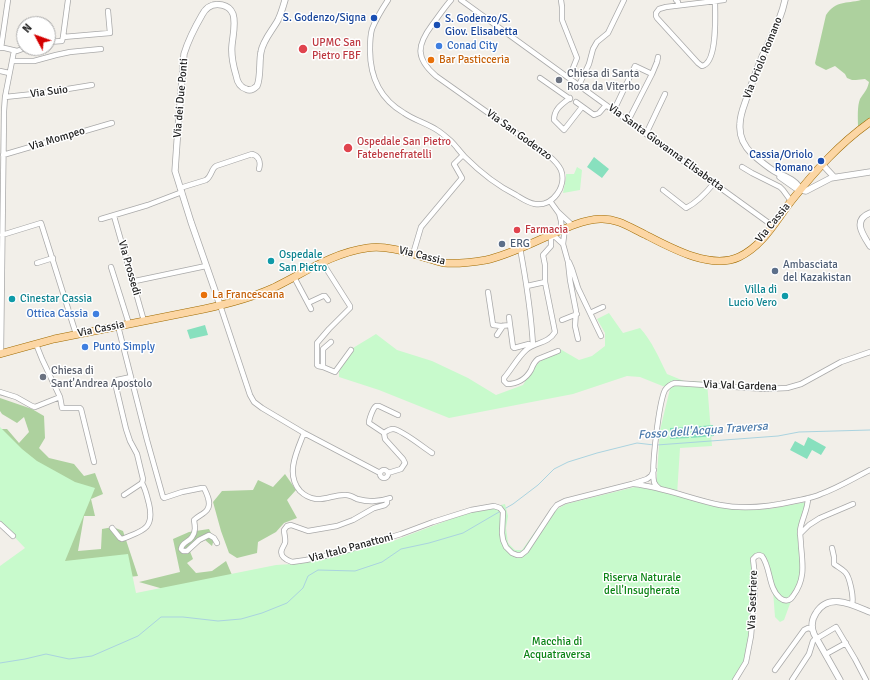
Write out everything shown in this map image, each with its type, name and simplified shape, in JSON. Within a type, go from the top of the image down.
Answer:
[{"type":"main road","name":"Via Cassia","points":[[0,354],[76,334],[220,305],[264,292],[322,262],[346,253],[371,247],[387,247],[444,263],[490,259],[567,228],[605,219],[615,220],[695,257],[710,261],[722,262],[732,260],[743,255],[767,235],[791,201],[822,164],[838,148],[870,122]]},
{"type":"street","points":[[0,354],[2,233],[1,190],[3,156],[1,145],[2,111],[14,51],[1,48],[8,0]]},
{"type":"street","points":[[56,41],[62,40],[68,0]]},
{"type":"street","name":"Via dei Due Ponti","points":[[220,305],[175,171],[184,58],[187,46],[202,14],[207,8],[215,4],[226,6],[234,17],[232,54],[238,82],[245,89],[252,90],[258,83],[262,45],[279,19],[285,0]]},
{"type":"street","points":[[388,0],[374,25],[370,45],[372,72],[384,97],[404,114],[442,133],[476,167],[495,183],[530,203],[540,204],[550,201],[567,228],[563,244],[568,262],[577,314],[575,324],[578,339]]},
{"type":"street","name":"Via San Godenzo","points":[[451,0],[422,41],[420,48],[424,63],[431,71],[555,161],[561,169],[562,179],[559,191],[550,201]]},
{"type":"street","name":"Via Santa Giovanna Elisabetta","points":[[461,0],[773,226]]},
{"type":"street","points":[[561,0],[562,20],[578,58],[569,78]]},
{"type":"street","points":[[579,86],[597,42],[608,33],[624,0]]},
{"type":"street","points":[[676,0],[678,5]]},
{"type":"street","points":[[715,1],[714,43],[709,61],[704,66],[698,63],[657,18],[655,13],[664,7],[678,5],[724,0]]},
{"type":"street","name":"Via Oriolo Romano","points":[[784,0],[781,15],[758,66],[742,110],[740,122],[742,138],[747,148],[779,176],[799,186],[800,190]]},
{"type":"street","points":[[63,36],[110,33],[108,11]]},
{"type":"street","points":[[12,61],[34,61],[61,54],[101,49]]},
{"type":"street","points":[[628,121],[652,74],[658,57]]},
{"type":"street","points":[[614,110],[635,66],[652,74]]},
{"type":"street","points":[[0,71],[10,73]]},
{"type":"street","points":[[540,78],[594,115],[606,105]]},
{"type":"street","name":"Via Suio","points":[[5,97],[43,93],[92,85]]},
{"type":"street","points":[[646,134],[665,94]]},
{"type":"street","points":[[573,100],[558,108],[554,115],[554,120],[564,130],[582,107]]},
{"type":"street","name":"Via Mompeo","points":[[3,156],[112,123]]},
{"type":"street","points":[[101,219],[148,205],[206,180],[209,178],[214,167],[216,166],[252,154],[259,159],[259,169]]},
{"type":"street","points":[[413,254],[421,228],[462,178],[454,164],[461,157]]},
{"type":"street","points":[[822,164],[834,177]]},
{"type":"street","points":[[742,167],[782,188],[791,201]]},
{"type":"street","points":[[800,190],[808,191],[834,177],[870,172]]},
{"type":"street","points":[[791,201],[792,183],[810,178]]},
{"type":"street","points":[[663,190],[686,208],[695,203],[714,183]]},
{"type":"street","points":[[558,212],[561,221],[567,228]]},
{"type":"street","points":[[870,213],[866,214],[862,218],[860,224],[870,246]]},
{"type":"street","name":"Via Prossedi","points":[[114,216],[144,321]]},
{"type":"street","points":[[2,233],[41,223],[76,334]]},
{"type":"street","points":[[552,234],[563,244]]},
{"type":"street","points":[[552,234],[551,246],[543,255],[545,282],[555,332],[548,340],[532,346],[525,351],[504,378],[505,383],[510,384],[522,380],[535,361],[558,351]]},
{"type":"street","points":[[520,248],[532,325],[532,346]]},
{"type":"street","points":[[37,264],[52,258]]},
{"type":"street","points":[[322,262],[350,308],[317,343],[317,365],[335,372],[351,350]]},
{"type":"street","points":[[568,262],[572,268],[576,282],[590,313],[596,331],[601,336]]},
{"type":"street","points":[[135,281],[206,266]]},
{"type":"street","points":[[111,267],[128,324]]},
{"type":"street","points":[[294,277],[311,308]]},
{"type":"street","points":[[527,286],[545,282]]},
{"type":"street","points":[[488,292],[493,325],[510,325]]},
{"type":"street","points":[[308,303],[323,296],[325,296],[328,300]]},
{"type":"street","points":[[220,305],[251,399],[255,404],[304,433],[380,473],[384,469],[387,470],[388,473],[401,469],[405,462],[386,440],[384,433],[369,423],[369,419],[377,406],[398,415]]},
{"type":"street","points":[[590,313],[603,307]]},
{"type":"street","points":[[562,320],[577,314]]},
{"type":"street","points":[[509,317],[514,348],[530,344],[532,346]]},
{"type":"street","points":[[118,326],[158,484],[163,497],[204,488],[208,498],[207,510],[194,520],[195,529],[192,538],[183,544],[181,548],[184,551],[187,551],[199,540],[209,535],[214,538],[217,543]]},
{"type":"street","points":[[497,335],[503,326]]},
{"type":"street","points":[[322,367],[323,349],[331,342]]},
{"type":"street","points":[[36,344],[60,397],[62,408],[81,409],[94,462]]},
{"type":"street","name":"Via Val Gardena","points":[[654,470],[656,433],[664,393],[667,387],[671,384],[675,383],[765,389],[787,388],[800,384],[841,362],[870,352]]},
{"type":"street","points":[[112,528],[122,539],[141,531],[146,528],[149,523],[150,513],[145,488],[142,483],[143,480],[136,454],[126,429],[116,387],[117,380],[131,376]]},
{"type":"street","points":[[0,392],[13,396],[35,407],[60,397]]},
{"type":"street","points":[[384,433],[390,429],[395,429],[432,453]]},
{"type":"street","name":"Via Italo Panattoni","points":[[304,433],[294,461],[292,474],[295,484],[302,493],[315,499],[344,495],[364,500],[381,501],[389,499],[385,505],[375,508],[353,520],[337,526],[308,531],[291,525],[288,526],[284,530],[286,542],[281,549],[282,556],[288,561],[292,562],[322,557],[401,534],[471,510],[492,506],[499,507],[502,510],[502,533],[508,550],[512,553],[522,555],[558,505],[569,500],[632,484]]},
{"type":"street","points":[[632,484],[648,478],[654,470]]},
{"type":"street","points":[[654,470],[655,484],[660,489]]},
{"type":"street","points":[[632,484],[648,485],[706,502],[739,508],[769,507],[827,492],[870,470]]},
{"type":"street","points":[[124,495],[142,483]]},
{"type":"street","name":"Via Sestriere","points":[[735,680],[746,662],[752,636],[755,588],[753,558],[757,555],[762,556],[777,594],[783,600],[789,600],[798,589],[802,579],[800,534],[808,498]]},
{"type":"street","points":[[800,534],[820,518],[853,504]]},
{"type":"street","points":[[0,524],[13,536]]},
{"type":"street","points":[[832,548],[834,564],[844,571],[849,578],[853,599],[852,604]]},
{"type":"street","points":[[840,680],[816,639],[812,629],[815,616],[823,605],[829,602],[838,601],[852,604],[870,612]]},
{"type":"street","points":[[792,680],[809,654],[813,641],[836,627],[866,680]]},
{"type":"street","points":[[775,670],[804,630],[807,628],[812,629]]},
{"type":"street","points":[[826,654],[846,643]]},
{"type":"green space","points":[[870,0],[870,119],[858,126],[859,102],[869,82],[865,79],[852,80],[847,78],[845,74],[835,66],[826,70],[815,63],[826,15],[834,7],[842,3]]},
{"type":"green space","points":[[594,157],[609,169],[602,178],[587,167]]},
{"type":"green space","points":[[577,167],[582,170],[580,190],[563,193],[566,174],[574,174]]},
{"type":"green space","name":"Riserva Naturale dell'Insugherata","points":[[609,313],[623,333],[640,328],[652,344],[667,374],[684,381],[707,382],[712,446],[680,448],[677,495],[739,510],[769,509],[806,502],[799,530],[802,571],[784,620],[780,622],[775,617],[772,577],[767,558],[759,554],[753,559],[756,580],[750,645],[745,660],[734,680],[0,680],[0,566],[25,548],[0,522],[0,427],[22,449],[37,461],[75,482],[95,488],[65,561],[128,554],[136,593],[276,565],[292,564],[352,551],[380,542],[385,544],[467,513],[505,504],[508,516],[506,528],[508,543],[515,550],[522,550],[547,515],[566,504],[635,487],[656,490],[660,430],[670,389],[640,377],[627,376],[573,394],[449,418],[379,390],[339,377],[339,367],[353,348],[376,334],[397,350],[432,361],[468,378],[496,395],[523,385],[534,367],[552,351],[560,349],[579,360],[592,356],[605,346],[605,333],[597,319]]},
{"type":"green space","points":[[205,325],[208,335],[190,339],[187,330]]},
{"type":"green space","points":[[0,398],[32,409],[44,416],[45,438],[39,448],[49,458],[74,464],[84,476],[95,473],[103,494],[91,499],[95,516],[84,516],[78,551],[101,549],[102,529],[113,527],[123,531],[138,576],[62,584],[1,429],[7,429],[19,443],[29,432],[24,417],[17,423],[2,414],[0,411]]},
{"type":"green space","points":[[713,425],[714,436],[691,438],[691,427]]},
{"type":"green space","points":[[689,427],[689,438],[670,439],[670,428]]},
{"type":"green space","points":[[808,437],[826,447],[821,455],[812,450],[807,459],[790,450],[795,441],[804,446]]},
{"type":"green space","points":[[285,474],[296,490],[287,500],[297,518],[284,523],[276,532],[258,542],[257,553],[237,558],[229,553],[213,502],[222,491],[253,490],[258,480],[273,487]]},
{"type":"green space","points":[[209,529],[214,539],[212,546],[205,540],[189,549],[193,559],[187,563],[196,573],[212,571],[226,561],[232,575],[177,604],[160,588],[139,582],[180,572],[173,539],[189,532]]},
{"type":"waterway","name":"Fosso dell'Acqua Traversa","points":[[657,445],[778,436],[799,432],[870,430]]},
{"type":"waterway","name":"Fosso dell'Acqua Traversa","points":[[506,508],[538,485],[554,469],[568,462],[637,443],[654,445]]},
{"type":"waterway","name":"Fosso dell'Acqua Traversa","points":[[0,663],[46,654],[69,659],[92,656],[138,636],[161,617],[183,617],[218,621],[241,619],[262,613],[287,603],[303,588],[308,576],[318,570],[355,571],[382,562],[401,549],[463,533],[499,512]]},
{"type":"place","name":"S. Godenzo/Signa","points":[[374,18]]},
{"type":"place","name":"S. Godenzo/S. Giov. Elisabetta","points":[[437,25]]},
{"type":"place","name":"Conad City","points":[[439,46]]},
{"type":"place","name":"UPMC San Pietro FBF","points":[[303,49]]},
{"type":"place","name":"Bar Pasticceria","points":[[431,60]]},
{"type":"place","name":"Chiesa di Santa Rosa da Viterbo","points":[[559,80]]},
{"type":"place","name":"Ospedale San Pietro Fatebenefratelli","points":[[348,148]]},
{"type":"place","name":"Cassia/Oriolo Romano","points":[[821,161]]},
{"type":"place","name":"Farmacia","points":[[517,230]]},
{"type":"place","name":"ERG","points":[[502,244]]},
{"type":"place","name":"Ospedale San Pietro","points":[[271,261]]},
{"type":"place","name":"Ambasciata del Kazakistan","points":[[775,271]]},
{"type":"place","name":"La Francescana","points":[[204,295]]},
{"type":"place","name":"Villa di Lucio Vero","points":[[785,296]]},
{"type":"place","name":"Cinestar Cassia","points":[[12,299]]},
{"type":"place","name":"Ottica Cassia","points":[[96,314]]},
{"type":"place","name":"Punto Simply","points":[[85,347]]},
{"type":"place","name":"Chiesa di Sant'Andrea Apostolo","points":[[43,377]]},
{"type":"park label","name":"Macchia di Acquatraversa","points":[[557,648]]}]
